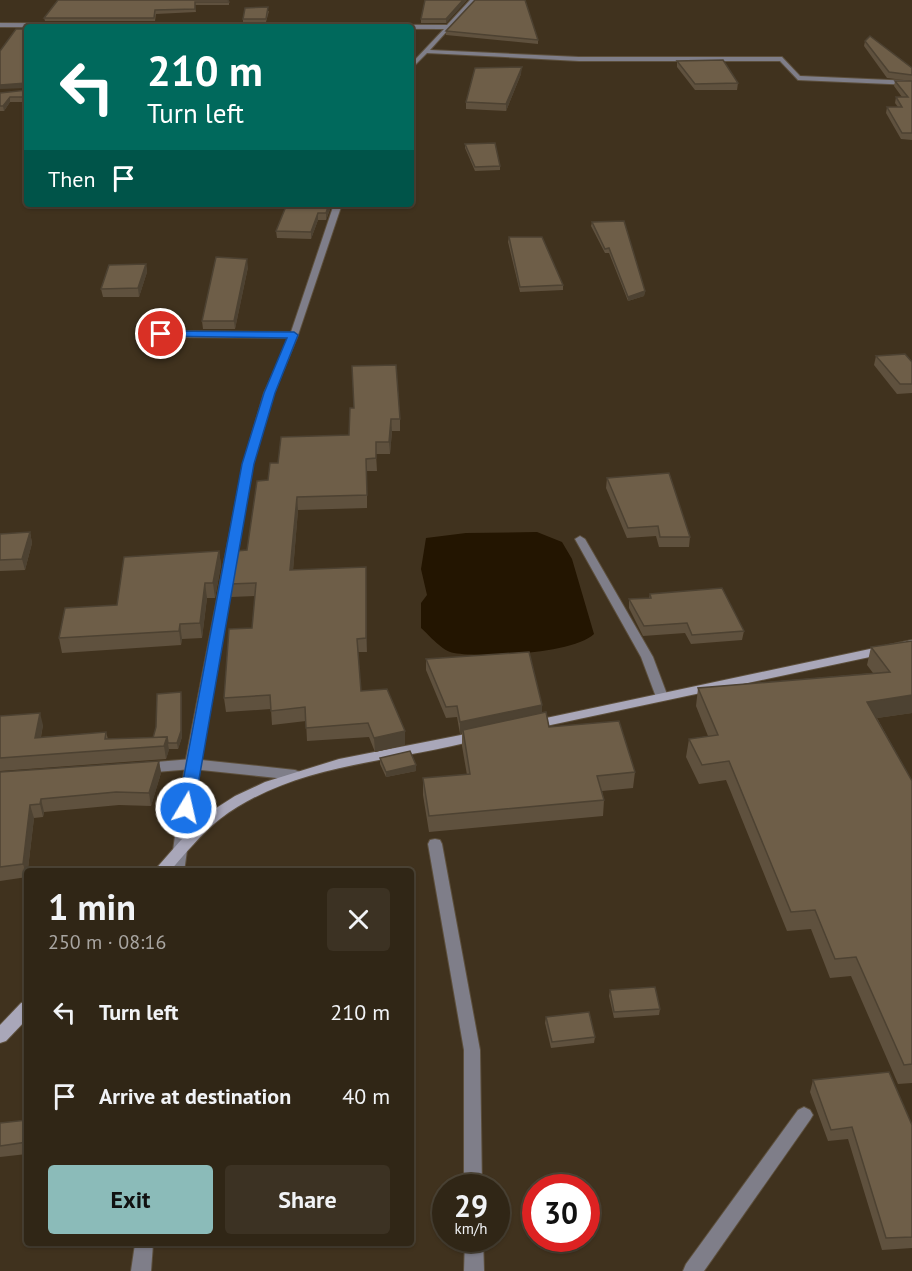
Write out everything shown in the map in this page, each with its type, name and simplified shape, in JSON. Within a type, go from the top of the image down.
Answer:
[{"type":"main road","points":[[513,729],[912,644]]},
{"type":"main road","points":[[163,868],[216,815],[250,794],[295,775],[490,734]]},
{"type":"main road","points":[[0,1036],[24,1011]]},
{"type":"street","points":[[414,64],[473,0]]},
{"type":"street","points":[[0,25],[24,25]]},
{"type":"street","points":[[414,27],[449,27]]},
{"type":"street","points":[[425,51],[579,59],[782,59],[798,78],[912,82]]},
{"type":"street","points":[[177,868],[192,764],[248,464],[269,393],[294,335],[338,207]]},
{"type":"street","points":[[161,334],[294,335]]},
{"type":"street","points":[[580,539],[647,657],[662,697]]},
{"type":"street","points":[[124,769],[192,764],[295,775]]},
{"type":"street","points":[[435,844],[472,1050],[473,1174]]},
{"type":"street","points":[[693,1271],[804,1115]]},
{"type":"street","points":[[141,1271],[144,1246]]},
{"type":"street","points":[[474,1252],[474,1271]]},
{"type":"shaded area","points":[[537,532],[562,542],[572,559],[594,634],[583,641],[548,650],[485,655],[450,652],[436,643],[421,628],[421,603],[427,595],[421,569],[426,538],[466,533]]},
{"type":"building","points":[[58,0],[228,0],[229,2],[195,2],[195,9],[155,10],[154,18],[44,18]]},
{"type":"building","points":[[425,0],[463,0],[446,19],[421,19]]},
{"type":"building","points":[[475,0],[525,0],[538,40],[446,31]]},
{"type":"building","points":[[268,7],[266,19],[243,19],[245,8]]},
{"type":"building","points":[[16,29],[24,29],[24,83],[0,85],[0,51]]},
{"type":"building","points":[[870,36],[912,68],[912,75],[889,72],[865,41]]},
{"type":"building","points":[[723,60],[738,83],[695,84],[677,61]]},
{"type":"building","points":[[522,67],[506,104],[466,102],[475,68]]},
{"type":"building","points":[[895,81],[912,81],[912,133],[902,133],[887,107],[902,107],[896,97],[908,97]]},
{"type":"building","points":[[24,90],[24,97],[10,97],[3,106],[0,106],[0,93]]},
{"type":"building","points":[[495,143],[500,166],[475,167],[465,144]]},
{"type":"building","points":[[286,207],[328,207],[326,213],[318,213],[311,232],[276,231]]},
{"type":"building","points":[[624,221],[645,291],[628,297],[609,248],[605,249],[592,222]]},
{"type":"building","points":[[509,237],[542,237],[563,285],[520,287]]},
{"type":"building","points":[[216,257],[247,259],[234,321],[202,321]]},
{"type":"building","points":[[146,264],[138,288],[101,289],[109,265]]},
{"type":"building","points":[[905,354],[912,362],[912,384],[900,384],[876,356]]},
{"type":"building","points":[[396,365],[400,419],[391,419],[389,442],[376,442],[376,458],[366,459],[367,495],[297,497],[290,570],[366,567],[366,638],[357,639],[361,691],[387,689],[405,731],[374,738],[368,723],[306,728],[305,707],[271,711],[270,695],[224,698],[229,629],[252,628],[256,583],[230,584],[236,551],[247,550],[257,481],[268,480],[270,463],[278,463],[281,437],[349,435],[350,408],[354,408],[352,366]]},
{"type":"building","points":[[669,473],[690,537],[660,537],[658,526],[628,528],[607,478]]},
{"type":"building","points":[[30,532],[22,559],[0,560],[0,534]]},
{"type":"building","points":[[219,551],[213,583],[205,583],[200,623],[180,624],[179,631],[59,638],[65,608],[117,605],[124,557]]},
{"type":"building","points":[[722,588],[744,631],[692,635],[687,623],[644,626],[629,599],[651,598],[650,594]]},
{"type":"building","points":[[912,641],[912,695],[867,702],[912,781],[912,1064],[904,1065],[856,957],[835,959],[815,910],[791,912],[729,761],[702,765],[689,739],[718,735],[698,688],[890,672],[871,647]]},
{"type":"building","points":[[529,652],[542,705],[460,722],[457,706],[446,707],[426,659]]},
{"type":"building","points":[[181,692],[181,731],[177,743],[168,743],[167,737],[153,738],[156,727],[157,694]]},
{"type":"building","points":[[546,712],[549,727],[619,721],[635,772],[597,776],[604,800],[429,816],[423,778],[470,774],[463,730]]},
{"type":"building","points":[[40,713],[35,738],[106,732],[105,739],[167,737],[164,746],[0,758],[0,716]]},
{"type":"building","points":[[410,751],[416,765],[386,772],[380,758]]},
{"type":"building","points":[[159,761],[149,793],[116,792],[41,799],[40,804],[30,805],[23,864],[0,867],[0,772]]},
{"type":"building","points":[[655,987],[660,1009],[614,1012],[610,990]]},
{"type":"building","points":[[589,1012],[595,1037],[552,1042],[546,1017]]},
{"type":"building","points":[[889,1072],[912,1125],[912,1237],[886,1238],[852,1127],[831,1130],[813,1080]]},
{"type":"building","points":[[24,1120],[24,1142],[0,1146],[0,1123]]},
{"type":"route","points":[[161,334],[294,335],[269,393],[248,464],[192,764],[186,808]]}]
